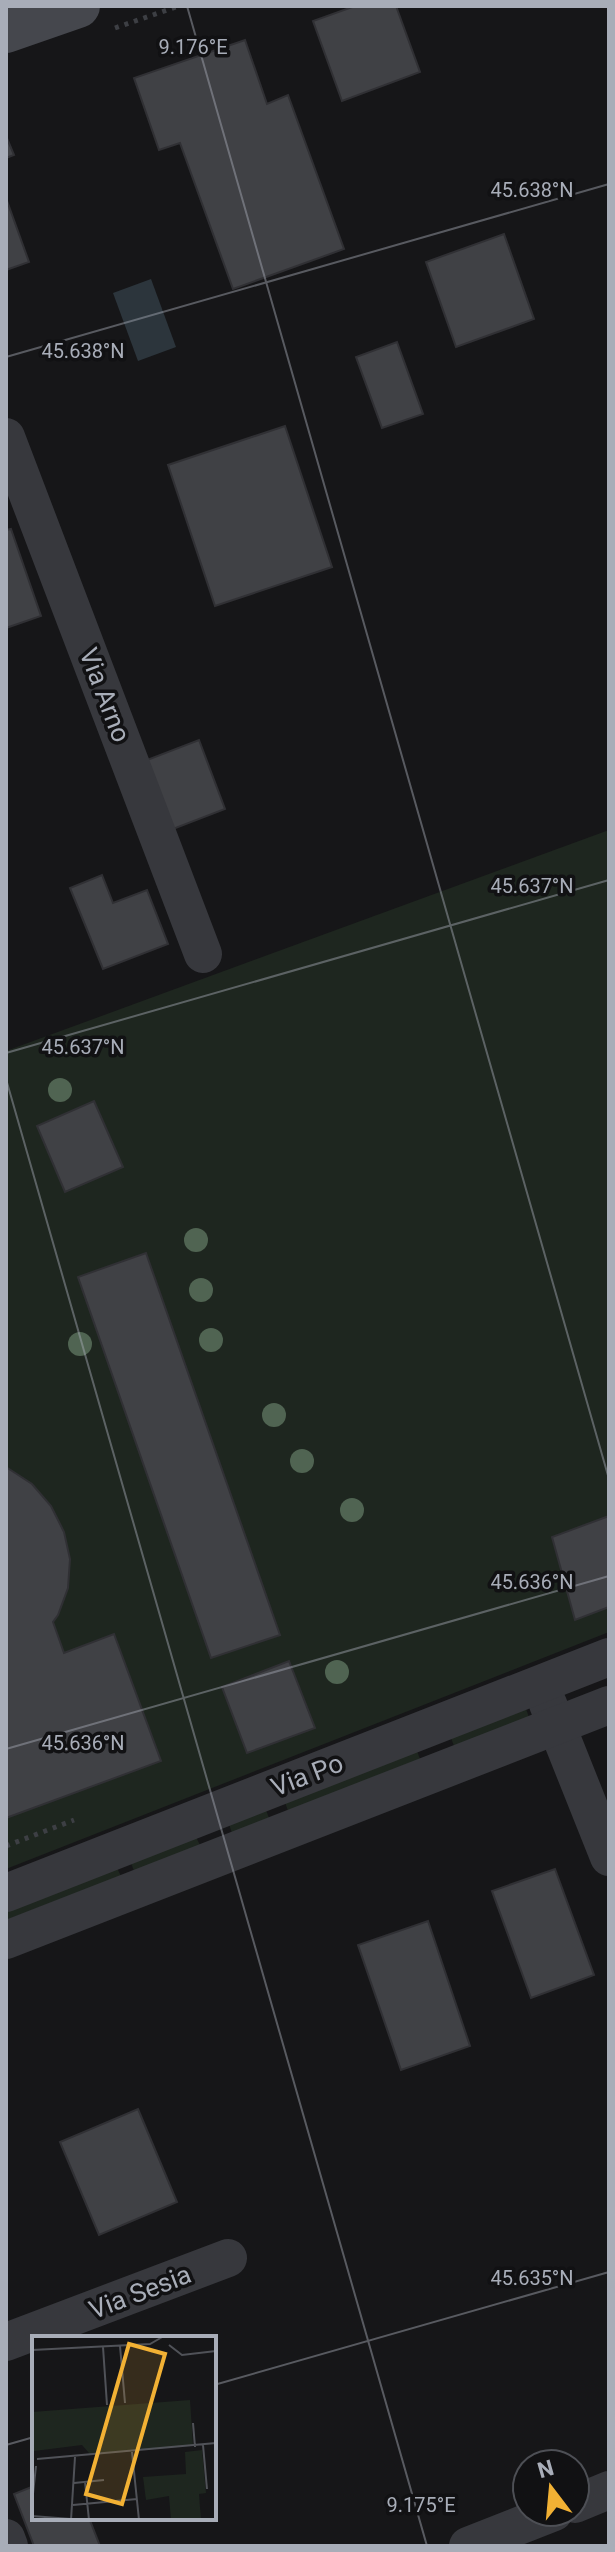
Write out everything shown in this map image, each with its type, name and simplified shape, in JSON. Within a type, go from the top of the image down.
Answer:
[{"type":"street","points":[[6,31],[78,6]]},
{"type":"street","name":"Via Arno","points":[[6,437],[203,954]]},
{"type":"street","name":"Via Po","points":[[6,1893],[609,1657]]},
{"type":"street","points":[[541,1684],[609,1857]]},
{"type":"street","name":"Via Po","points":[[6,1940],[609,1705]]},
{"type":"street","name":"Via Sesia","points":[[6,2342],[228,2258]]},
{"type":"street","points":[[468,2546],[514,2528]]},
{"type":"street","points":[[6,2538],[9,2546]]},
{"type":"shaded area","points":[[151,279],[176,347],[138,361],[113,293]]},
{"type":"shaded area","points":[[609,830],[609,1632],[6,1869],[6,1051]]},
{"type":"shaded area","points":[[526,1709],[529,1717],[454,1746],[451,1738]]},
{"type":"shaded area","points":[[417,1751],[420,1759],[288,1811],[285,1802]]},
{"type":"shaded area","points":[[266,1810],[269,1818],[232,1833],[229,1824]]},
{"type":"shaded area","points":[[196,1837],[200,1845],[134,1871],[131,1863]]},
{"type":"shaded area","points":[[117,1868],[121,1876],[6,1920],[6,1911]]},
{"type":"building","points":[[355,6],[396,6],[420,72],[342,101],[313,21]]},
{"type":"building","points":[[245,40],[267,104],[288,95],[344,249],[233,289],[180,143],[159,150],[134,78]]},
{"type":"building","points":[[6,136],[14,155],[6,158]]},
{"type":"building","points":[[6,198],[29,262],[6,270]]},
{"type":"building","points":[[504,234],[534,319],[456,347],[426,262]]},
{"type":"building","points":[[397,342],[423,414],[382,428],[356,357]]},
{"type":"building","points":[[285,426],[332,567],[215,606],[168,465]]},
{"type":"building","points":[[11,529],[41,616],[6,628],[6,530]]},
{"type":"building","points":[[199,740],[225,809],[173,829],[147,760]]},
{"type":"building","points":[[102,875],[113,903],[147,890],[168,944],[103,969],[70,888]]},
{"type":"building","points":[[94,1101],[123,1167],[65,1192],[37,1126]]},
{"type":"building","points":[[146,1253],[280,1635],[211,1658],[78,1277]]},
{"type":"building","points":[[6,1467],[32,1484],[51,1506],[64,1532],[70,1559],[68,1588],[53,1622],[64,1653],[114,1634],[161,1761],[6,1818]]},
{"type":"building","points":[[609,1516],[609,1607],[575,1620],[552,1537]]},
{"type":"building","points":[[289,1661],[315,1728],[247,1753],[222,1687]]},
{"type":"building","points":[[555,1869],[594,1975],[531,1998],[492,1891]]},
{"type":"building","points":[[428,1921],[470,2046],[401,2070],[358,1945]]},
{"type":"building","points":[[138,2109],[177,2202],[99,2235],[60,2142]]},
{"type":"building","points":[[32,2487],[32,2520],[90,2520],[100,2546],[34,2546],[14,2494]]}]
